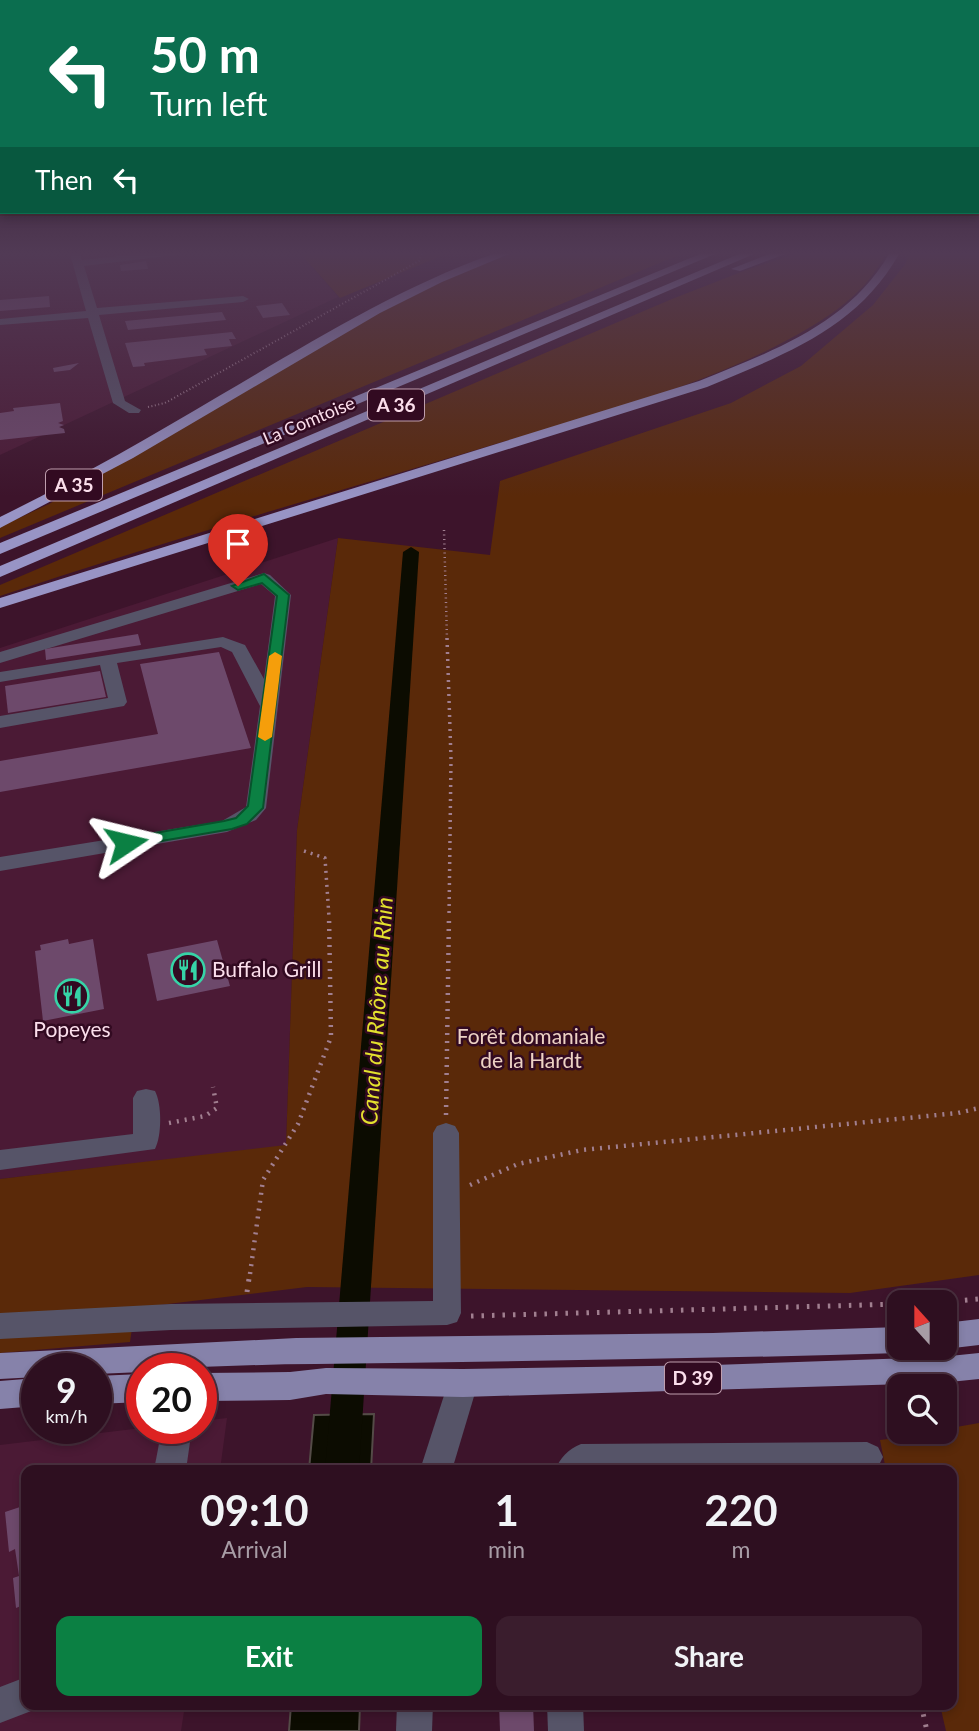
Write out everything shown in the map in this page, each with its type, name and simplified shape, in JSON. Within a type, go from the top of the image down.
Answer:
[{"type":"highway","name":"A 35","points":[[0,523],[147,444],[332,335]]},
{"type":"highway","name":"La Comtoise","points":[[0,549],[516,335]]},
{"type":"highway","name":"La Comtoise","points":[[0,572],[562,335]]},
{"type":"highway","points":[[0,603],[703,384],[780,351],[809,335]]},
{"type":"main road","points":[[957,1334],[979,1332]]},
{"type":"main road","name":"D 39","points":[[0,1366],[296,1351],[713,1346],[887,1340]]},
{"type":"main road","name":"D 39","points":[[217,1387],[290,1386],[326,1381],[463,1383],[714,1378],[940,1370],[979,1366]]},
{"type":"main road","points":[[0,1395],[21,1393]]},
{"type":"street","points":[[99,335],[119,403],[134,410]]},
{"type":"street","points":[[0,658],[264,578],[283,595],[256,808],[242,821],[0,864]]},
{"type":"street","points":[[0,677],[223,642],[239,649],[269,706]]},
{"type":"street","points":[[0,722],[118,702],[107,659]]},
{"type":"street","points":[[0,1160],[146,1142],[146,1098]]},
{"type":"street","points":[[0,1326],[244,1315],[447,1313],[446,1133]]},
{"type":"street","points":[[438,1465],[463,1383]]},
{"type":"street","points":[[171,1465],[174,1444]]},
{"type":"street","points":[[576,1465],[581,1459],[867,1457]]},
{"type":"street","points":[[0,1705],[21,1697]]},
{"type":"street","points":[[414,1731],[415,1710]]},
{"type":"street","points":[[565,1710],[566,1731]]},
{"type":"path","points":[[134,410],[166,403],[290,335]]},
{"type":"path","points":[[444,530],[451,759],[446,1133]]},
{"type":"path","points":[[244,1315],[262,1180],[298,1124],[331,1037],[329,898],[325,858],[304,851]]},
{"type":"path","points":[[446,1197],[487,1175],[517,1164],[582,1150],[958,1113],[979,1108]]},
{"type":"path","points":[[957,1301],[979,1299]]},
{"type":"path","points":[[447,1313],[477,1316],[540,1315],[887,1304]]},
{"type":"path","points":[[922,1710],[927,1731]]},
{"type":"shaded area","points":[[0,335],[257,335],[0,455]]},
{"type":"shaded area","points":[[338,538],[297,830],[286,1146],[0,1179],[0,648]]},
{"type":"shaded area","points":[[374,1414],[371,1465],[309,1465],[314,1415]]},
{"type":"shaded area","points":[[227,1418],[221,1465],[21,1465],[21,1710],[184,1710],[181,1731],[0,1731],[0,1445],[21,1442],[112,1444],[112,1432],[126,1430],[126,1444],[217,1444],[217,1419]]},
{"type":"shaded area","points":[[291,1710],[360,1710],[359,1731],[289,1731]]},
{"type":"green space","points":[[339,335],[487,335],[0,538],[0,527],[49,504]]},
{"type":"green space","points":[[588,335],[797,335],[703,378],[591,416],[119,557],[0,596],[0,585]]},
{"type":"green space","name":"Forêt domaniale de la Hardt","points":[[838,335],[979,335],[979,1275],[850,1293],[307,1287],[135,1308],[130,1342],[0,1353],[0,1179],[286,1145],[297,830],[338,538],[490,555],[500,481],[731,403],[801,366]]},
{"type":"green space","points":[[979,1423],[979,1731],[946,1731],[941,1710],[957,1710],[957,1465],[885,1465],[880,1440],[887,1439],[887,1444],[957,1444],[957,1427]]},
{"type":"building","points":[[205,335],[234,335],[236,339],[229,339],[232,346],[204,349],[207,355],[144,363],[145,366],[133,367],[125,343]]},
{"type":"building","points":[[79,363],[70,370],[54,372],[53,368]]},
{"type":"building","points":[[60,403],[63,421],[58,423],[64,425],[59,427],[64,429],[65,433],[0,440],[0,413],[14,411],[13,408]]},
{"type":"building","points":[[138,634],[141,645],[46,660],[45,649]]},
{"type":"building","points":[[219,652],[251,748],[0,792],[0,761],[158,734],[140,664]]},
{"type":"building","points":[[100,671],[106,697],[8,713],[5,686]]},
{"type":"building","points":[[68,939],[69,944],[93,939],[104,1009],[43,1021],[35,951],[41,950],[40,945]]},
{"type":"building","name":"Buffalo Grill","points":[[217,940],[230,986],[157,1001],[147,954]]},
{"type":"building","points":[[21,1507],[21,1606],[16,1608],[13,1578],[19,1576],[15,1549],[9,1552],[5,1512]]},
{"type":"building","points":[[499,1710],[533,1710],[534,1731],[500,1731]]},
{"type":"waterway","name":"Canal du Rhône au Rhin","points":[[342,1465],[411,552]]},
{"type":"slow traffic","points":[[265,737],[275,656]]},
{"type":"place","name":"Buffalo Grill","points":[[188,970]]},
{"type":"place","name":"Popeyes","points":[[72,996]]},
{"type":"route","points":[[126,843],[227,826],[242,821],[256,808],[283,595],[264,578],[238,586]]}]
